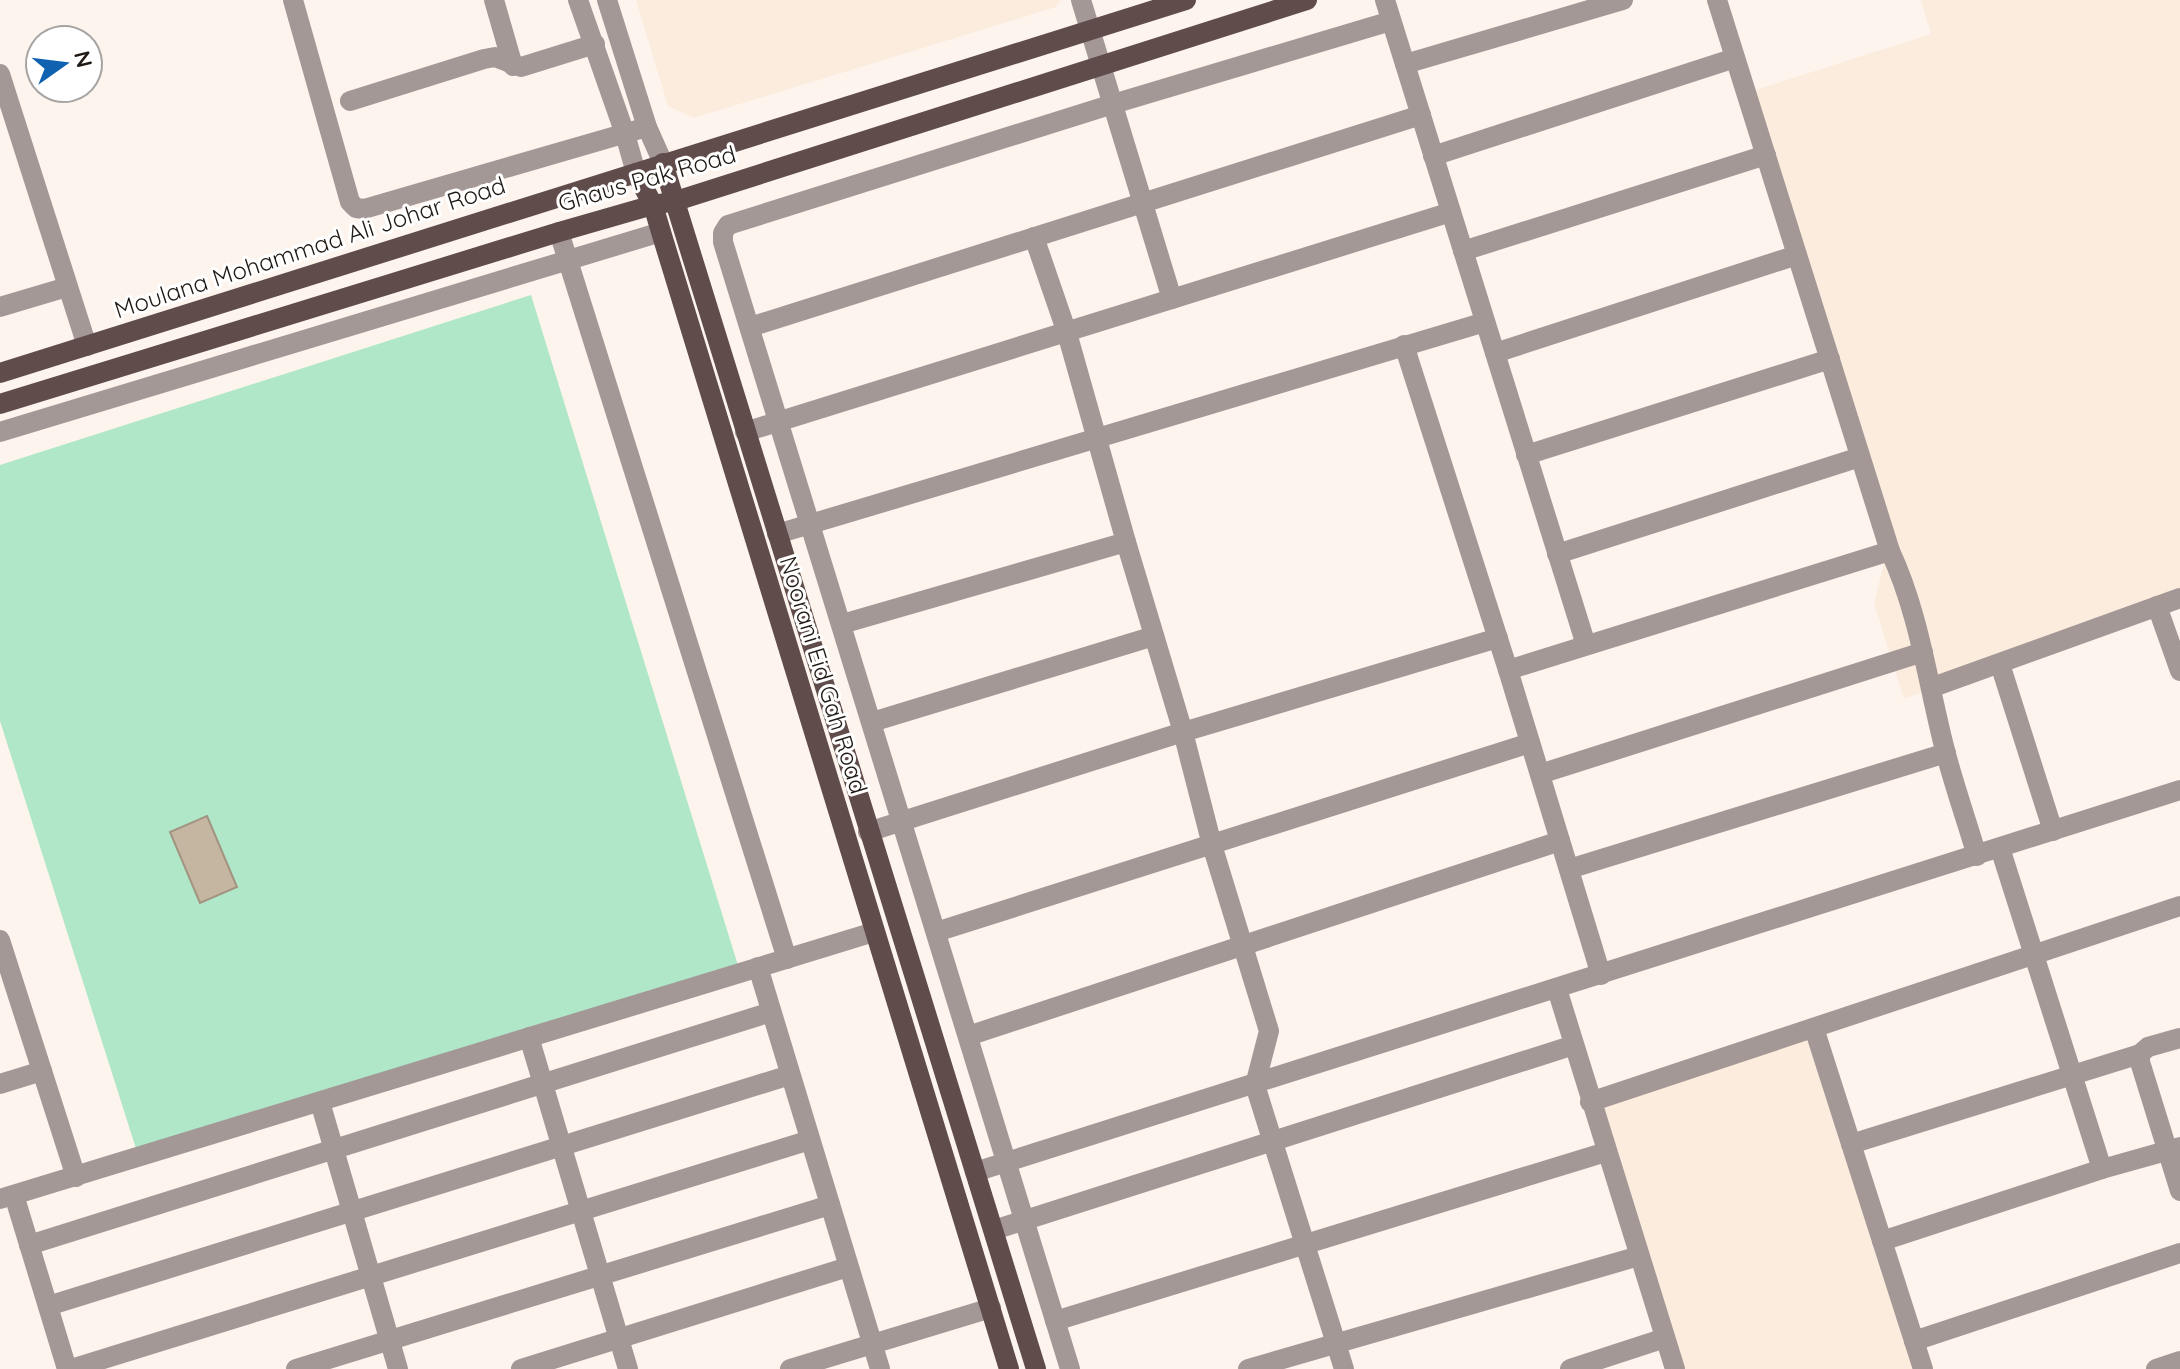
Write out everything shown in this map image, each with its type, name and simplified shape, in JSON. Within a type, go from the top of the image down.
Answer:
[{"type":"main road","points":[[663,163],[1186,0]]},
{"type":"main road","name":"Ghaus Pak Road","points":[[0,404],[559,232],[676,201],[1307,0]]},
{"type":"main road","name":"Moulana Mohammad Ali Johar Road","points":[[0,373],[663,163]]},
{"type":"main road","name":"Noorani Eid Gah Road","points":[[663,163],[1036,1369]]},
{"type":"main road","name":"Noorani Eid Gah Road","points":[[636,173],[653,205],[1009,1369]]},
{"type":"street","points":[[293,0],[350,202],[356,208],[364,209],[647,127]]},
{"type":"street","points":[[494,0],[513,66]]},
{"type":"street","name":"Noorani Eid Gah Road","points":[[578,0],[636,173]]},
{"type":"street","name":"Noorani Eid Gah Road","points":[[607,0],[647,127],[663,163]]},
{"type":"street","points":[[1081,0],[1172,299]]},
{"type":"street","points":[[1385,0],[1586,645]]},
{"type":"street","points":[[1405,64],[1623,0]]},
{"type":"street","points":[[1717,0],[1890,551],[1903,578],[1933,687],[1946,753],[1977,856]]},
{"type":"street","points":[[1070,1369],[723,242],[723,233],[728,225],[1113,104],[1391,21]]},
{"type":"street","points":[[350,101],[484,59],[495,57],[521,67],[595,44]]},
{"type":"street","points":[[1433,156],[1735,58]]},
{"type":"street","points":[[0,74],[87,346]]},
{"type":"street","points":[[750,327],[1421,115]]},
{"type":"street","points":[[1463,251],[1766,155]]},
{"type":"street","points":[[745,432],[1451,212]]},
{"type":"street","points":[[559,232],[787,959]]},
{"type":"street","points":[[0,432],[661,232]]},
{"type":"street","points":[[1034,237],[1067,333],[1183,732],[1212,845],[1269,1031],[1255,1085],[1344,1369]]},
{"type":"street","points":[[1495,353],[1797,255]]},
{"type":"street","points":[[0,307],[67,287]]},
{"type":"street","points":[[777,534],[1485,322]]},
{"type":"street","points":[[1404,345],[1601,975]]},
{"type":"street","points":[[1526,455],[1830,359]]},
{"type":"street","points":[[1557,554],[1860,457]]},
{"type":"street","points":[[842,624],[1126,542]]},
{"type":"street","points":[[1508,670],[1890,551]]},
{"type":"street","points":[[1933,687],[2180,598]]},
{"type":"street","points":[[2157,606],[2180,671]]},
{"type":"street","points":[[872,722],[1154,636]]},
{"type":"street","points":[[868,832],[1183,732],[1498,638]]},
{"type":"street","points":[[1540,774],[1923,652]]},
{"type":"street","points":[[2000,664],[2053,831]]},
{"type":"street","points":[[936,932],[1530,743]]},
{"type":"street","points":[[1569,869],[1946,753]]},
{"type":"street","points":[[975,1172],[2180,790]]},
{"type":"street","points":[[968,1036],[1560,841]]},
{"type":"street","points":[[2000,848],[2102,1169]]},
{"type":"street","points":[[1590,1102],[2180,906]]},
{"type":"street","points":[[810,1140],[69,1369],[29,1245],[7,1197],[874,932]]},
{"type":"street","points":[[0,940],[7,986],[42,1071],[76,1177]]},
{"type":"street","points":[[758,967],[880,1369]]},
{"type":"street","points":[[1557,989],[1675,1369]]},
{"type":"street","points":[[29,1245],[771,1012]]},
{"type":"street","points":[[1814,1028],[1923,1369]]},
{"type":"street","points":[[529,1037],[628,1369]]},
{"type":"street","points":[[1851,1144],[2140,1054],[2148,1047],[2180,1038]]},
{"type":"street","points":[[994,1230],[1574,1045]]},
{"type":"street","points":[[2140,1054],[2140,1062],[2174,1149],[2180,1191]]},
{"type":"street","points":[[0,1084],[42,1071]]},
{"type":"street","points":[[48,1306],[790,1075]]},
{"type":"street","points":[[320,1102],[398,1369]]},
{"type":"street","points":[[1882,1241],[2102,1169],[2174,1149]]},
{"type":"street","points":[[1055,1321],[1606,1152]]},
{"type":"street","points":[[296,1369],[830,1205]]},
{"type":"street","points":[[1914,1341],[2180,1253]]},
{"type":"street","points":[[1248,1369],[1639,1256]]},
{"type":"street","points":[[521,1369],[848,1267]]},
{"type":"street","points":[[790,1369],[991,1308]]},
{"type":"street","points":[[1570,1369],[1665,1338]]},
{"type":"street","points":[[2156,1369],[2180,1361]]},
{"type":"shaded area","points":[[636,0],[1060,0],[1056,7],[694,118],[668,106]]},
{"type":"shaded area","points":[[1921,0],[2180,0],[2180,598],[1904,699],[1874,603],[1888,547],[1746,93],[1931,34]]},
{"type":"shaded area","points":[[1814,1028],[1923,1369],[1675,1369],[1590,1102]]},
{"type":"green space","points":[[531,295],[740,972],[139,1158],[0,721],[0,465]]},
{"type":"building","points":[[207,816],[237,887],[200,903],[170,832]]}]
